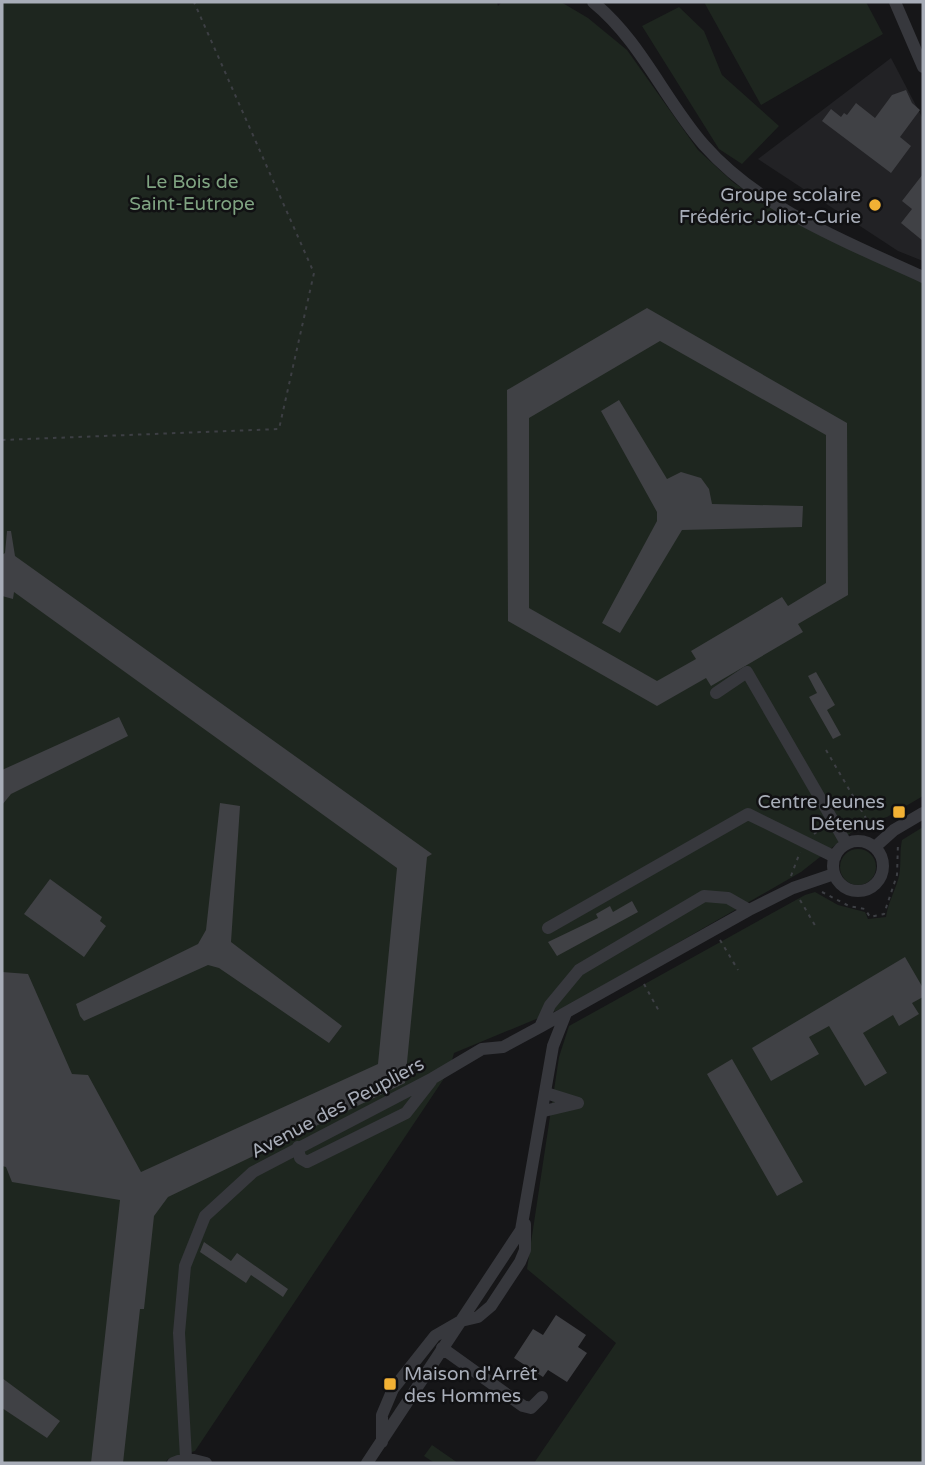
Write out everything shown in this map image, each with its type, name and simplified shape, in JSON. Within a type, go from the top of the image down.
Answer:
[{"type":"street","points":[[593,2],[628,35],[702,143],[719,161],[789,211],[923,277]]},
{"type":"street","points":[[895,2],[923,68]]},
{"type":"street","points":[[716,692],[747,672],[846,843]]},
{"type":"street","points":[[876,846],[894,830],[923,813]]},
{"type":"street","points":[[548,928],[748,814],[835,857]]},
{"type":"street","points":[[861,840],[876,846],[884,868],[882,876],[871,888],[854,891],[838,882],[834,874],[835,857],[846,843],[861,840]]},
{"type":"street","name":"Avenue des Peupliers","points":[[186,1458],[179,1333],[185,1266],[205,1216],[253,1172],[298,1146],[433,1079],[482,1049],[503,1047],[749,910],[793,888],[834,874]]},
{"type":"street","points":[[540,1027],[550,1004],[579,970],[704,896],[728,898],[749,910]]},
{"type":"street","points":[[367,1463],[513,1246],[525,1217],[553,1046],[566,1013]]},
{"type":"street","points":[[298,1146],[300,1158],[307,1162],[406,1113],[433,1079]]},
{"type":"street","points":[[544,1111],[578,1103],[546,1093]]},
{"type":"street","points":[[382,1443],[382,1415],[393,1389],[423,1347],[435,1336],[461,1321]]},
{"type":"street","points":[[443,1348],[523,1406],[531,1408],[542,1397]]},
{"type":"street","points":[[173,1463],[186,1458],[206,1463]]},
{"type":"path","points":[[2,440],[279,429],[314,273],[194,2]]},
{"type":"path","points":[[826,750],[870,826]]},
{"type":"path","points":[[816,890],[849,906],[865,909],[870,917],[884,914],[897,875],[900,839],[887,821],[870,826],[849,824],[840,817],[802,846],[790,875],[793,888],[816,927]]},
{"type":"path","points":[[714,930],[738,970]]},
{"type":"path","points":[[638,974],[660,1013]]},
{"type":"shaded area","name":"Groupe scolaire Frédéric Joliot-Curie","points":[[891,58],[923,119],[923,261],[898,251],[758,159]]},
{"type":"green space","name":"Le Bois de Saint-Eutrope","points":[[2,2],[497,2],[498,6],[502,2],[561,2],[588,18],[627,50],[698,150],[734,183],[789,219],[923,283],[923,796],[887,817],[862,824],[801,872],[570,1005],[454,1053],[449,1071],[195,1451],[168,1459],[165,1463],[2,1463]]},
{"type":"green space","points":[[704,2],[866,2],[883,34],[761,105]]},
{"type":"green space","points":[[679,7],[704,31],[722,75],[779,126],[742,164],[719,149],[642,26]]},
{"type":"green space","points":[[923,827],[923,1463],[534,1463],[616,1343],[527,1269],[559,1057],[569,1026],[805,895],[815,892],[838,905],[865,912],[868,919],[886,917],[899,875],[902,840]]},
{"type":"green space","points":[[858,849],[871,854],[876,867],[871,880],[858,885],[845,880],[840,867],[845,854]]},
{"type":"green space","points":[[432,1445],[458,1463],[409,1463],[433,1462],[424,1456]]},
{"type":"building","points":[[906,90],[912,103],[920,110],[900,137],[911,146],[891,173],[822,121],[831,109],[841,117],[844,113],[847,115],[856,103],[875,118],[892,95]]},
{"type":"building","points":[[923,174],[923,241],[901,223],[912,209],[902,201]]},
{"type":"building","points":[[647,308],[847,423],[848,595],[798,624],[803,632],[711,686],[706,678],[657,706],[508,621],[507,390]],"holes":[[[660,341],[826,435],[826,583],[788,606],[782,597],[691,651],[696,659],[657,681],[529,608],[529,418]]]},
{"type":"building","points":[[619,400],[667,479],[681,472],[701,478],[709,489],[712,504],[803,506],[802,527],[682,530],[620,633],[602,623],[657,521],[657,512],[601,411]]},
{"type":"building","points":[[7,531],[11,531],[15,556],[432,854],[427,857],[405,1083],[168,1197],[154,1216],[144,1309],[140,1309],[123,1463],[91,1463],[120,1200],[12,1182],[6,1167],[2,1166],[2,972],[28,974],[72,1074],[88,1075],[141,1172],[378,1064],[397,868],[14,592],[13,599],[2,596],[2,555],[5,553]]},
{"type":"building","points":[[816,672],[835,705],[827,710],[841,735],[833,739],[809,697],[817,693],[808,676]]},
{"type":"building","points":[[119,717],[128,736],[11,794],[2,805],[2,770]]},
{"type":"building","points":[[220,803],[240,806],[231,942],[342,1026],[329,1043],[219,968],[208,965],[84,1021],[80,1016],[76,1004],[198,944],[206,930]]},
{"type":"building","points":[[50,879],[102,917],[100,921],[106,926],[84,957],[24,914]]},
{"type":"building","points":[[632,901],[638,912],[557,956],[548,942],[598,918],[596,914],[610,906],[613,912]]},
{"type":"building","points":[[905,957],[923,988],[923,997],[912,1003],[919,1014],[899,1026],[893,1015],[863,1033],[887,1073],[865,1086],[829,1026],[809,1037],[819,1054],[771,1081],[752,1048]]},
{"type":"building","points":[[732,1059],[803,1182],[777,1196],[707,1074]]},
{"type":"building","points":[[204,1242],[231,1261],[237,1253],[288,1289],[283,1297],[251,1275],[246,1283],[200,1252]]},
{"type":"building","points":[[556,1315],[586,1335],[578,1347],[587,1353],[567,1382],[548,1370],[543,1377],[514,1358],[533,1329],[543,1335]]},
{"type":"building","points":[[2,1378],[60,1421],[47,1438],[2,1408]]},
{"type":"place","name":"Groupe scolaire Frédéric Joliot-Curie","points":[[875,205]]},
{"type":"place","name":"Centre Jeunes Détenus","points":[[899,812]]},
{"type":"place","name":"Maison d'Arrêt des Hommes","points":[[390,1384]]}]
